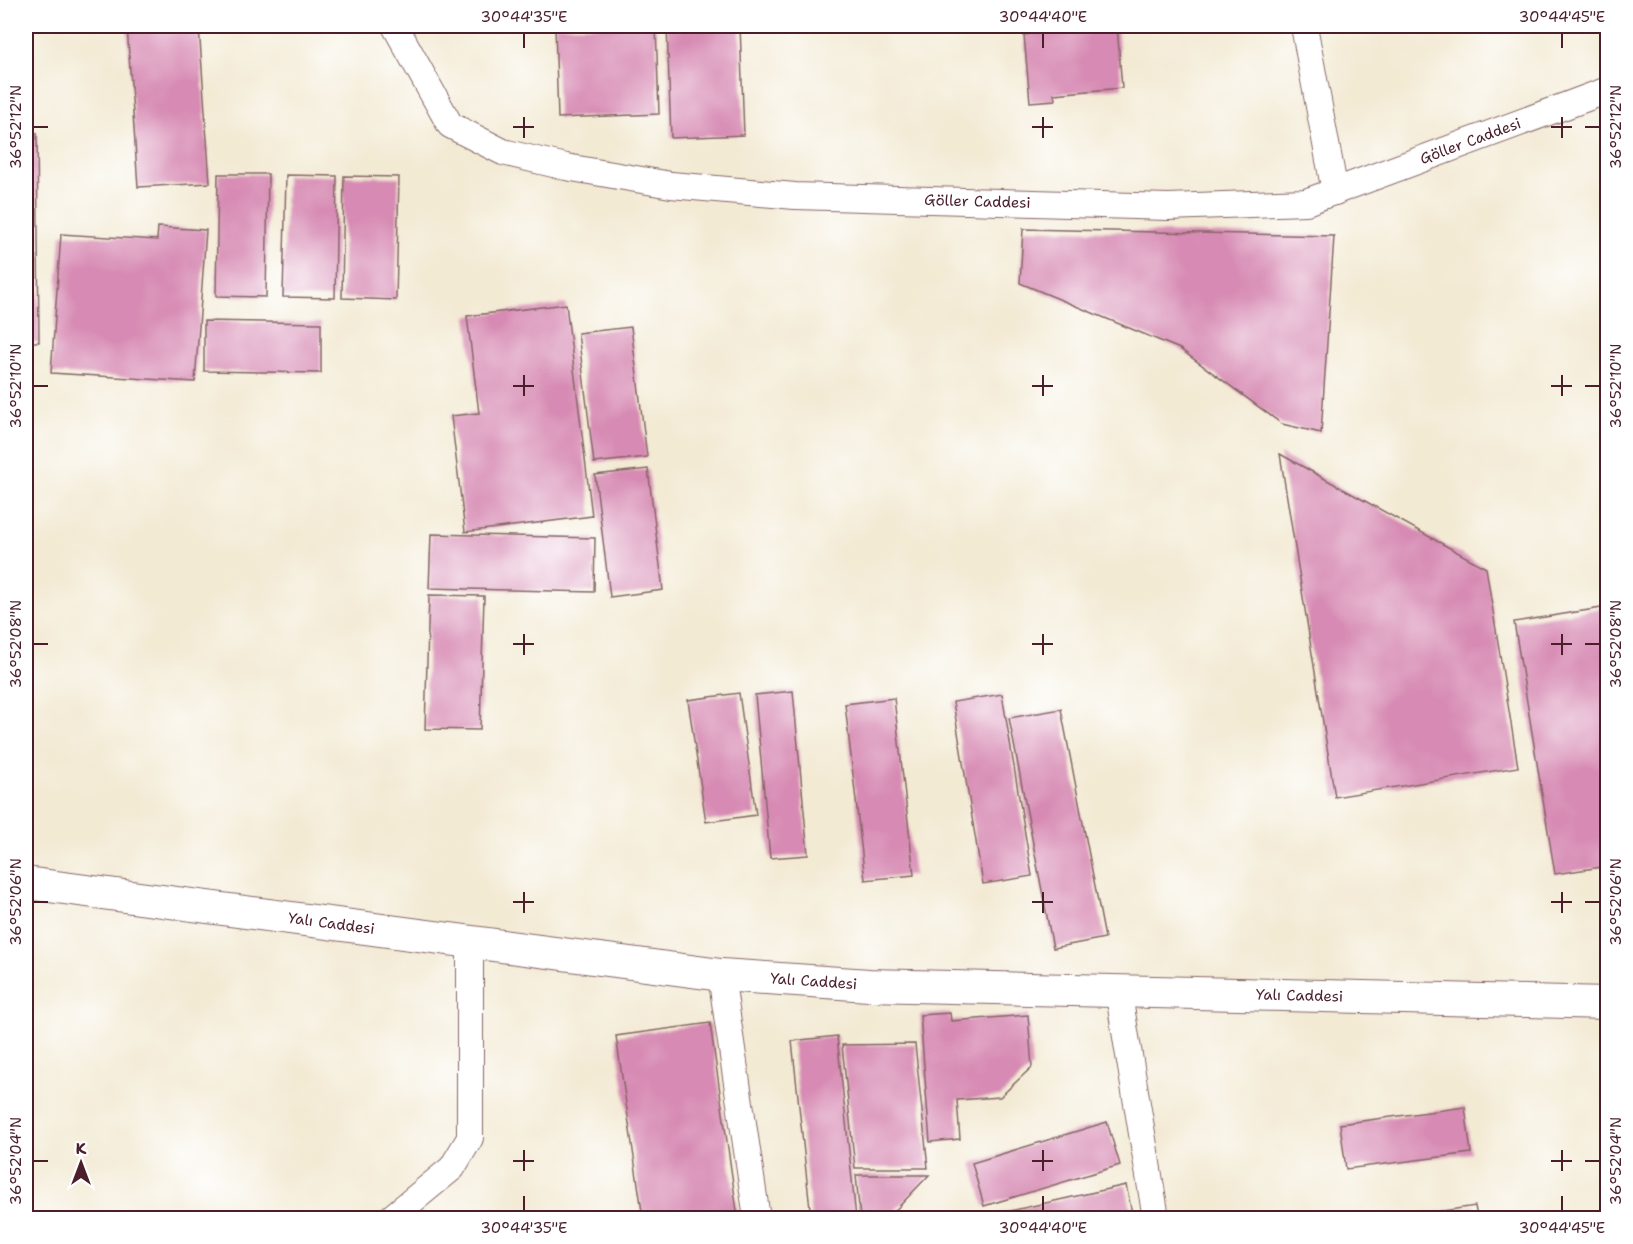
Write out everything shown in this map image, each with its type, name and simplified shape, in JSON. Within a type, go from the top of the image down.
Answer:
[{"type":"street","name":"Göller Caddesi","points":[[395,26],[450,125],[503,152],[566,168],[670,185],[795,196],[1168,207],[1306,202],[1608,90]]},
{"type":"street","points":[[1304,26],[1335,192]]},
{"type":"street","name":"Yalı Caddesi","points":[[26,883],[721,975],[869,985],[1608,1003]]},
{"type":"street","points":[[391,1218],[452,1168],[470,1138],[470,942]]},
{"type":"street","points":[[721,975],[757,1218]]},
{"type":"street","points":[[1118,990],[1156,1218]]},
{"type":"building","points":[[127,26],[199,26],[210,183],[138,187]]},
{"type":"building","points":[[555,26],[656,26],[659,114],[558,118]]},
{"type":"building","points":[[667,26],[740,26],[744,135],[671,138]]},
{"type":"building","points":[[1048,26],[1117,26],[1122,88],[1054,94],[1055,100],[1030,102],[1024,35],[1049,32]]},
{"type":"building","points":[[26,133],[37,133],[39,342],[26,342]]},
{"type":"building","points":[[218,174],[268,174],[266,297],[216,296]]},
{"type":"building","points":[[286,175],[337,176],[335,298],[283,297]]},
{"type":"building","points":[[344,176],[399,177],[396,300],[342,298]]},
{"type":"building","points":[[158,227],[206,230],[195,382],[51,373],[61,234],[157,240]]},
{"type":"building","points":[[1023,229],[1334,236],[1321,433],[1282,424],[1180,349],[1020,283]]},
{"type":"building","points":[[566,304],[592,516],[465,532],[451,416],[479,413],[467,316]]},
{"type":"building","points":[[204,321],[321,323],[321,373],[204,371]]},
{"type":"building","points":[[631,327],[647,457],[594,463],[578,333]]},
{"type":"building","points":[[1280,454],[1486,568],[1518,767],[1335,797]]},
{"type":"building","points":[[648,469],[663,590],[610,597],[595,475]]},
{"type":"building","points":[[431,534],[595,538],[594,592],[429,588]]},
{"type":"building","points":[[429,595],[484,596],[480,730],[425,729]]},
{"type":"building","points":[[1608,607],[1608,866],[1555,874],[1514,622]]},
{"type":"building","points":[[793,691],[808,855],[770,858],[755,695]]},
{"type":"building","points":[[739,693],[756,815],[706,822],[688,700]]},
{"type":"building","points":[[1002,694],[1032,876],[983,884],[953,702]]},
{"type":"building","points":[[894,698],[914,875],[865,880],[845,704]]},
{"type":"building","points":[[1061,709],[1105,938],[1053,948],[1009,718]]},
{"type":"building","points":[[950,1013],[951,1021],[1028,1015],[1032,1067],[1000,1097],[957,1100],[960,1139],[930,1142],[920,1015]]},
{"type":"building","points":[[710,1023],[738,1218],[643,1218],[616,1036]]},
{"type":"building","points":[[837,1036],[856,1218],[811,1218],[792,1041]]},
{"type":"building","points":[[915,1044],[928,1168],[855,1168],[842,1045]]},
{"type":"building","points":[[1465,1107],[1471,1153],[1346,1169],[1340,1124]]},
{"type":"building","points":[[1107,1122],[1120,1165],[984,1206],[972,1163]]},
{"type":"building","points":[[856,1175],[929,1175],[888,1218],[860,1218]]},
{"type":"building","points":[[1126,1185],[1133,1218],[979,1218]]},
{"type":"building","points":[[1475,1206],[1477,1218],[1404,1218],[1404,1217]]}]
